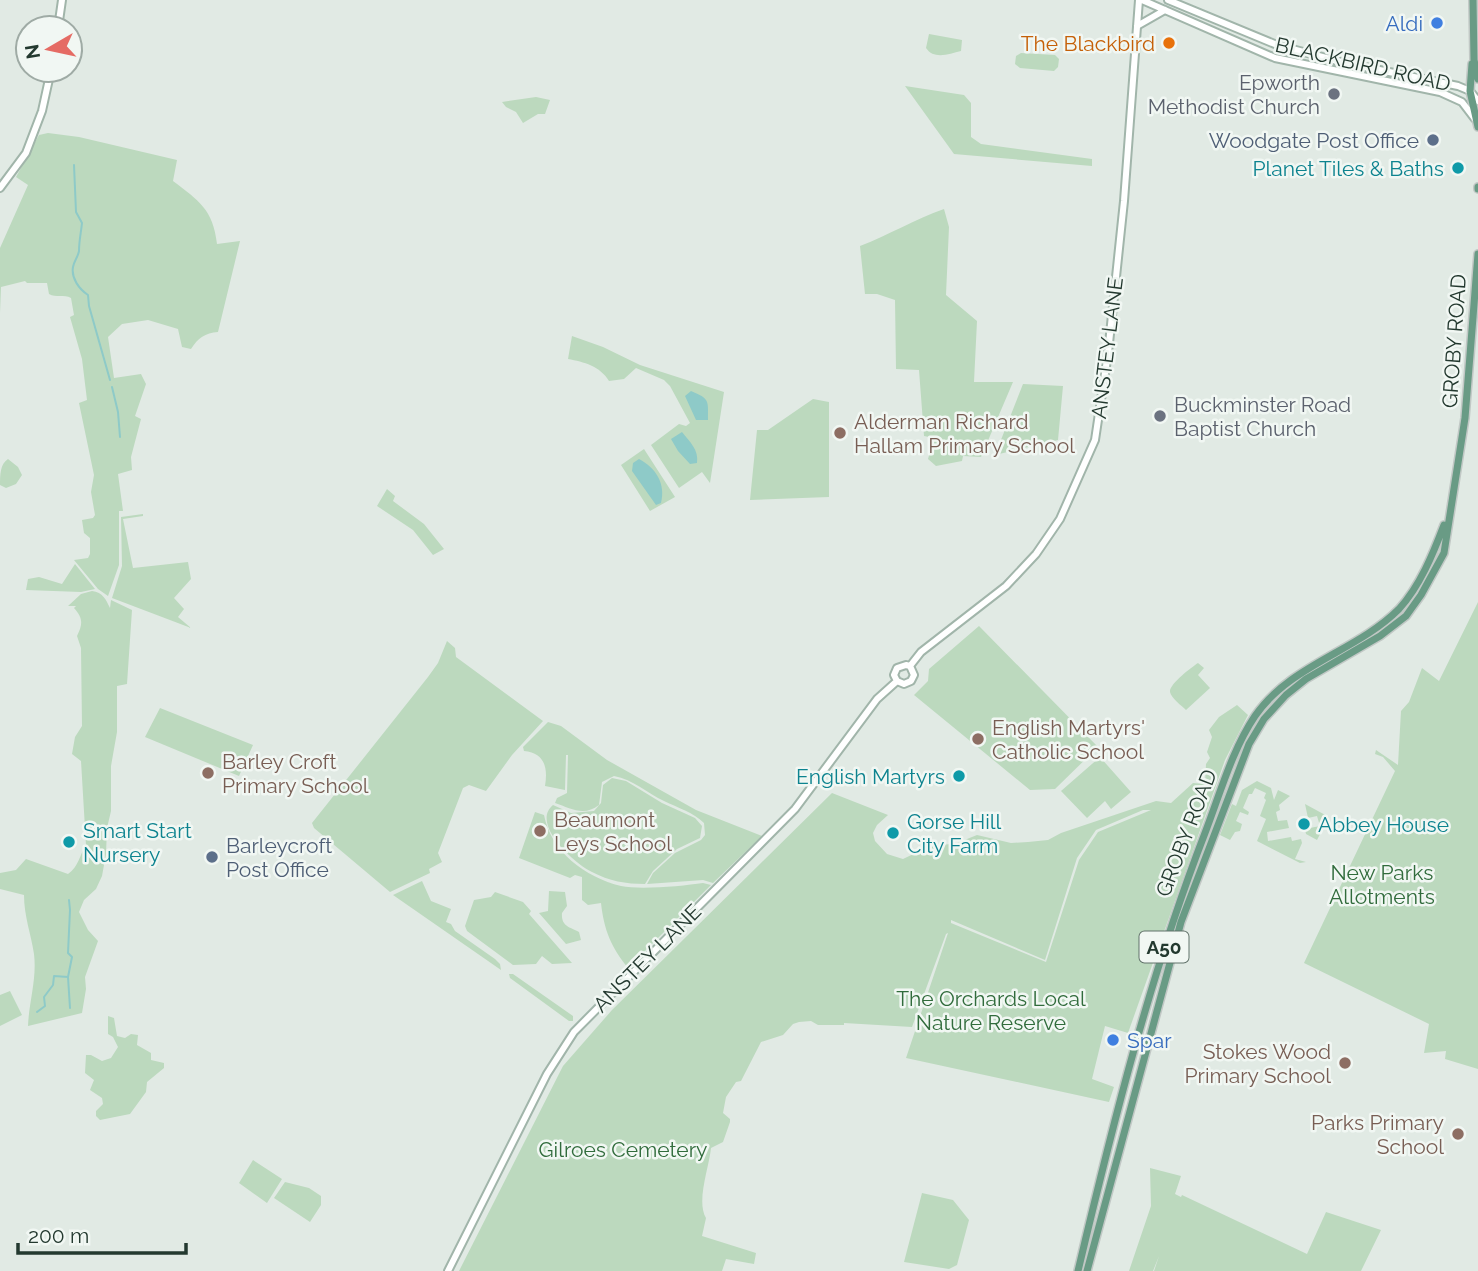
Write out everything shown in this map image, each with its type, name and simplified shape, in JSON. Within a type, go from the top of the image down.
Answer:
[{"type":"main road","name":"BLACKBIRD ROAD","points":[[1140,0],[1275,58],[1440,92],[1462,102],[1477,123]]},
{"type":"main road","name":"ANSTEY LANE","points":[[910,666],[921,652],[1006,586],[1036,554],[1060,519],[1095,440],[1108,353],[1124,201],[1140,0]]},
{"type":"main road","name":"BLACKBIRD ROAD","points":[[1168,0],[1277,45],[1329,59],[1458,86],[1470,91],[1478,101]]},
{"type":"main road","points":[[1473,0],[1474,60],[1470,91],[1477,123]]},
{"type":"main road","points":[[1137,26],[1165,10]]},
{"type":"main road","points":[[1328,69],[1329,59]]},
{"type":"main road","points":[[1474,60],[1478,79]]},
{"type":"main road","points":[[0,188],[26,153],[43,111],[48,84]]},
{"type":"main road","name":"GROBY ROAD","points":[[1078,1271],[1163,947],[1245,732],[1273,694],[1294,677],[1380,636],[1406,616],[1444,553],[1465,418],[1478,254]]},
{"type":"main road","name":"GROBY ROAD","points":[[1087,1271],[1181,922],[1243,757],[1256,731],[1286,695],[1339,656]]},
{"type":"main road","name":"ANSTEY LANE","points":[[906,664],[910,666],[914,675],[911,681],[904,684],[897,681],[894,675],[897,667],[906,664]]},
{"type":"main road","name":"ANSTEY LANE","points":[[448,1271],[541,1086],[574,1032],[795,809],[877,699],[897,681]]},
{"type":"green space","points":[[929,34],[962,40],[961,51],[942,55],[929,52],[926,48]]},
{"type":"green space","points":[[1021,53],[1055,55],[1059,59],[1058,67],[1054,71],[1020,68],[1015,64],[1016,56]]},
{"type":"green space","points":[[905,86],[964,95],[971,103],[971,137],[981,144],[1092,159],[1092,166],[954,154]]},
{"type":"green space","points":[[536,97],[550,100],[545,114],[538,114],[523,123],[516,112],[502,102]]},
{"type":"green space","points":[[48,133],[79,137],[177,160],[173,181],[190,194],[208,214],[217,244],[240,241],[218,332],[202,337],[191,349],[182,347],[178,329],[148,320],[122,324],[108,337],[114,378],[141,374],[146,384],[135,416],[141,419],[131,457],[132,470],[118,474],[123,511],[119,511],[119,565],[108,596],[98,589],[74,560],[88,558],[90,554],[90,538],[84,533],[82,520],[95,515],[91,492],[94,475],[79,403],[87,400],[82,359],[70,317],[74,315],[71,298],[49,294],[47,283],[25,281],[1,287],[0,313],[0,248],[28,185],[16,177],[39,135]]},
{"type":"green space","points":[[944,209],[949,227],[946,295],[977,321],[974,382],[1013,382],[981,457],[963,456],[962,461],[936,466],[928,459],[934,438],[924,436],[919,370],[896,369],[895,300],[877,294],[865,294],[860,246]]},
{"type":"green space","points":[[572,336],[640,365],[724,392],[710,483],[702,472],[679,488],[651,445],[679,424],[686,426],[690,423],[670,386],[664,380],[636,368],[624,379],[609,381],[596,368],[568,359]]},
{"type":"green space","points":[[1023,384],[1063,386],[1058,440],[995,455]]},
{"type":"green space","points":[[813,399],[829,402],[829,497],[750,500],[757,430],[768,430]]},
{"type":"green space","points":[[644,449],[675,497],[650,511],[621,465]]},
{"type":"green space","points":[[8,459],[18,467],[22,475],[16,484],[6,488],[0,485],[0,477],[2,467]]},
{"type":"green space","points":[[387,489],[395,496],[393,501],[424,524],[444,549],[433,555],[413,530],[377,506]]},
{"type":"green space","points":[[143,514],[123,519],[133,568],[188,562],[191,579],[174,598],[184,609],[178,617],[191,628],[112,598],[122,566],[121,517]]},
{"type":"green space","points":[[75,564],[95,589],[81,592],[26,590],[28,579],[39,577],[62,584]]},
{"type":"green space","points":[[92,591],[101,595],[110,608],[111,600],[132,610],[127,684],[117,686],[117,732],[111,766],[111,811],[106,854],[102,876],[96,889],[84,900],[79,912],[88,930],[98,941],[85,977],[82,1013],[28,1026],[35,963],[24,895],[0,889],[0,873],[16,870],[26,859],[68,874],[77,864],[86,845],[81,761],[72,754],[75,737],[82,726],[81,648],[77,636],[81,621],[74,608],[76,606],[68,606],[81,594]]},
{"type":"green space","name":"New Parks Allotments","points":[[1478,602],[1478,1069],[1445,1059],[1446,1051],[1424,1053],[1429,1024],[1304,963],[1395,771],[1383,757],[1375,754],[1376,750],[1398,765],[1401,711],[1409,702],[1422,668],[1439,681]]},
{"type":"green space","points":[[979,626],[1098,747],[1055,789],[1030,790],[914,695],[928,681],[929,669]]},
{"type":"green space","points":[[447,641],[455,648],[456,657],[543,721],[512,755],[486,791],[469,785],[463,788],[438,853],[442,862],[429,869],[430,873],[390,892],[314,828],[312,823],[428,677],[438,663]]},
{"type":"green space","points":[[1198,663],[1204,668],[1198,675],[1210,688],[1186,710],[1170,692],[1181,676]]},
{"type":"green space","points":[[1237,705],[1248,715],[1225,760],[1128,1033],[1105,1026],[1092,1079],[1114,1087],[1109,1102],[906,1058],[948,933],[912,1027],[844,1023],[818,1025],[811,1021],[793,1024],[783,1035],[761,1042],[741,1081],[736,1082],[726,1097],[723,1113],[730,1122],[723,1142],[711,1148],[702,1203],[706,1218],[702,1236],[756,1253],[754,1264],[726,1259],[722,1271],[459,1271],[563,1066],[612,1010],[832,793],[888,815],[873,833],[875,841],[887,854],[903,859],[928,847],[957,843],[977,835],[1011,843],[1048,840],[1061,833],[1156,801],[1171,803],[1193,783],[1205,784],[1206,764],[1210,758],[1207,752],[1212,737],[1209,730],[1219,717]],"holes":[[[1143,810],[1151,810],[1098,832],[1079,860],[1046,962],[951,923],[951,920],[1045,960],[1077,858],[1096,830]]]},
{"type":"green space","points":[[160,708],[253,745],[239,776],[145,737]]},
{"type":"green space","points":[[548,722],[561,726],[607,760],[696,810],[762,836],[713,883],[703,880],[647,884],[653,873],[675,853],[701,840],[705,835],[704,823],[634,783],[614,776],[602,782],[599,805],[593,809],[582,811],[555,803],[557,798],[567,793],[568,755],[565,790],[545,786],[544,762],[537,755],[524,751],[523,747]]},
{"type":"green space","points":[[1100,757],[1131,792],[1111,809],[1105,801],[1087,818],[1061,791]]},
{"type":"green space","points":[[612,778],[626,781],[662,803],[695,818],[702,826],[700,838],[677,849],[653,871],[645,884],[611,880],[584,868],[558,843],[547,822],[547,813],[553,805],[571,813],[594,811],[601,803],[603,785]]},
{"type":"green space","points":[[1257,781],[1271,788],[1274,800],[1278,790],[1290,796],[1279,805],[1280,810],[1276,812],[1278,821],[1287,820],[1289,828],[1267,832],[1268,841],[1291,837],[1292,841],[1301,839],[1302,843],[1295,859],[1306,862],[1300,863],[1257,841],[1266,819],[1260,816],[1266,793],[1255,788],[1243,808],[1249,812],[1248,815],[1240,812],[1236,821],[1242,824],[1240,831],[1235,832],[1230,840],[1220,835],[1232,804],[1236,806],[1242,790]]},
{"type":"green space","points":[[1305,804],[1329,817],[1317,840],[1306,834],[1305,829],[1320,826],[1317,816],[1308,818]]},
{"type":"green space","points":[[535,812],[544,815],[554,840],[572,861],[608,882],[639,888],[703,883],[711,885],[628,968],[609,938],[601,903],[588,905],[582,900],[582,877],[575,875],[570,878],[519,858]]},
{"type":"green space","points":[[422,881],[431,901],[451,909],[446,922],[495,959],[501,970],[393,895]]},
{"type":"green space","points":[[549,891],[565,892],[567,906],[562,913],[563,921],[579,932],[581,940],[566,944],[539,913],[548,911]]},
{"type":"green space","points":[[495,892],[523,902],[531,911],[529,914],[572,963],[552,964],[542,956],[536,964],[513,965],[467,931],[465,926],[474,900],[491,897]]},
{"type":"green space","points":[[509,974],[513,974],[573,1016],[573,1021],[569,1021],[510,978]]},
{"type":"green space","points":[[10,991],[22,1015],[0,1026],[0,995]]},
{"type":"green space","points":[[108,1016],[114,1018],[117,1036],[125,1038],[131,1034],[138,1035],[137,1045],[151,1053],[151,1060],[164,1063],[164,1068],[147,1082],[146,1092],[130,1114],[100,1120],[96,1111],[103,1104],[102,1098],[90,1090],[94,1080],[85,1073],[86,1055],[102,1061],[111,1058],[118,1047],[113,1037],[108,1034]]},
{"type":"green space","points":[[253,1160],[282,1179],[267,1203],[239,1183]]},
{"type":"green space","points":[[1150,1168],[1181,1176],[1175,1194],[1307,1254],[1326,1212],[1381,1230],[1361,1271],[1154,1271],[1159,1256],[1153,1271],[1129,1271],[1151,1206]]},
{"type":"green space","points":[[285,1182],[309,1188],[321,1196],[321,1205],[310,1222],[274,1198]]},
{"type":"green space","points":[[922,1193],[953,1200],[969,1220],[957,1265],[949,1269],[904,1262]]},
{"type":"water","points":[[691,391],[707,401],[708,420],[696,420],[685,396]]},
{"type":"water","points":[[682,432],[695,450],[697,463],[690,464],[671,439]]},
{"type":"water","points":[[639,459],[655,472],[661,483],[661,503],[656,505],[632,471],[633,463]]},
{"type":"waterway","points":[[74,165],[76,212],[82,223],[73,275],[88,295],[110,380]]},
{"type":"waterway","points":[[112,387],[120,437]]},
{"type":"waterway","points":[[69,900],[68,953],[72,957],[68,977],[70,1008]]},
{"type":"waterway","points":[[37,1012],[45,1006],[44,997],[53,985],[54,976],[68,977]]},
{"type":"place","name":"Aldi","points":[[1437,23]]},
{"type":"place","name":"The Blackbird","points":[[1169,43]]},
{"type":"place","name":"Epworth Methodist Church","points":[[1334,94]]},
{"type":"place","name":"Woodgate Post Office","points":[[1433,140]]},
{"type":"place","name":"Planet Tiles & Baths","points":[[1458,168]]},
{"type":"place","name":"Buckminster Road Baptist Church","points":[[1160,416]]},
{"type":"place","name":"Alderman Richard Hallam Primary School","points":[[840,433]]},
{"type":"place","name":"English Martyrs' Catholic School","points":[[978,739]]},
{"type":"place","name":"Barley Croft Primary School","points":[[208,773]]},
{"type":"place","name":"English Martyrs","points":[[959,776]]},
{"type":"place","name":"Abbey House","points":[[1304,824]]},
{"type":"place","name":"Beaumont Leys School","points":[[540,831]]},
{"type":"place","name":"Gorse Hill City Farm","points":[[893,833]]},
{"type":"place","name":"Smart Start Nursery","points":[[69,842]]},
{"type":"place","name":"Barleycroft Post Office","points":[[212,857]]},
{"type":"place","name":"Spar","points":[[1113,1040]]},
{"type":"place","name":"Stokes Wood Primary School","points":[[1345,1063]]},
{"type":"place","name":"Parks Primary School","points":[[1458,1134]]},
{"type":"park label","name":"The Orchards Local Nature Reserve","points":[[991,1010]]},
{"type":"park label","name":"Gilroes Cemetery","points":[[623,1149]]}]
